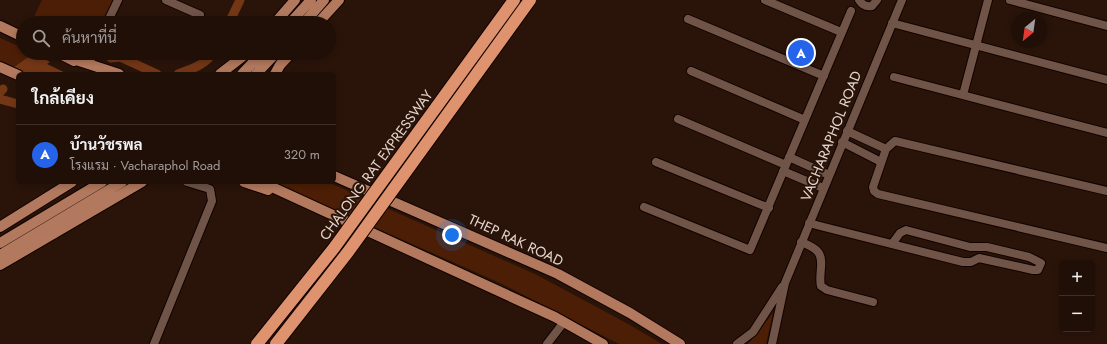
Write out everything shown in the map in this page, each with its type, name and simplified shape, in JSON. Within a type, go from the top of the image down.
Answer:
[{"type":"highway","name":"CHALONG RAT EXPRESSWAY","points":[[257,344],[334,248],[514,0]]},
{"type":"highway","name":"CHALONG RAT EXPRESSWAY","points":[[276,344],[352,246],[530,0]]},
{"type":"main road","points":[[280,16],[295,0]]},
{"type":"main road","points":[[296,16],[311,0]]},
{"type":"main road","points":[[310,16],[324,0]]},
{"type":"main road","points":[[324,16],[339,0]]},
{"type":"main road","points":[[0,26],[16,34]]},
{"type":"main road","points":[[74,60],[99,72]]},
{"type":"main road","points":[[76,60],[113,72]]},
{"type":"main road","points":[[223,72],[238,60]]},
{"type":"main road","points":[[229,72],[240,60]]},
{"type":"main road","points":[[244,72],[255,60]]},
{"type":"main road","points":[[258,72],[269,60]]},
{"type":"main road","points":[[274,72],[285,60]]},
{"type":"main road","points":[[276,72],[280,65]]},
{"type":"main road","points":[[0,67],[16,74]]},
{"type":"main road","name":"THEP RAK ROAD","points":[[336,177],[445,223],[558,274],[630,312],[680,344]]},
{"type":"main road","points":[[0,227],[69,184]]},
{"type":"main road","points":[[0,243],[99,184]]},
{"type":"main road","points":[[0,255],[119,184]]},
{"type":"main road","points":[[0,265],[139,184]]},
{"type":"main road","points":[[250,184],[313,206]]},
{"type":"main road","points":[[265,184],[564,322],[603,344]]},
{"type":"street","points":[[111,16],[118,0]]},
{"type":"street","points":[[166,0],[200,16]]},
{"type":"street","points":[[765,0],[841,32]]},
{"type":"street","points":[[859,0],[867,6],[872,6],[877,0]]},
{"type":"street","name":"VACHARAPHOL ROAD","points":[[772,344],[785,283],[902,0]]},
{"type":"street","points":[[963,95],[988,0]]},
{"type":"street","points":[[1010,0],[1107,26]]},
{"type":"street","points":[[644,207],[749,250],[752,248],[851,11]]},
{"type":"street","points":[[688,19],[824,76]]},
{"type":"street","points":[[892,23],[976,47],[1107,80]]},
{"type":"street","points":[[89,64],[91,60]]},
{"type":"street","points":[[691,71],[805,120]]},
{"type":"street","points":[[894,77],[1107,134]]},
{"type":"street","points":[[678,119],[786,164],[829,175]]},
{"type":"street","points":[[847,131],[886,149]]},
{"type":"street","points":[[1107,190],[899,141],[892,142],[886,149],[874,182],[874,191],[878,194],[1107,248]]},
{"type":"street","points":[[842,142],[881,162]]},
{"type":"street","points":[[656,162],[769,208]]},
{"type":"street","points":[[786,164],[824,188]]},
{"type":"street","points":[[154,344],[212,201],[210,189],[194,184]]},
{"type":"street","points":[[809,223],[963,262],[971,262],[979,258],[1033,270],[1038,270],[1041,263],[1036,259],[1022,255],[987,247],[970,247],[906,230],[900,233],[892,244]]},
{"type":"street","points":[[802,242],[818,251],[821,257],[819,281],[821,286],[826,290],[873,302]]},
{"type":"street","name":"VACHARAPHOL ROAD","points":[[737,344],[753,332],[785,283]]},
{"type":"street","points":[[547,344],[564,322]]},
{"type":"shaded area","points":[[42,0],[114,0],[106,16],[34,16]]},
{"type":"shaded area","points":[[0,38],[16,45],[16,60],[24,60],[14,67],[0,61]]},
{"type":"shaded area","points":[[24,60],[46,60],[50,62],[47,64],[64,72],[23,72],[14,67]]},
{"type":"shaded area","points":[[277,184],[332,184],[537,275],[662,344],[619,344],[500,283]]},
{"type":"shaded area","points":[[773,313],[766,344],[748,344]]},
{"type":"waterway","points":[[232,16],[240,0]]},
{"type":"waterway","points":[[127,60],[153,72]]},
{"type":"waterway","points":[[183,72],[202,64],[207,60]]},
{"type":"waterway","points":[[0,92],[3,89]]},
{"type":"waterway","points":[[0,99],[16,103]]},
{"type":"place","name":"บ้านวัชรพล","points":[[801,53]]}]
